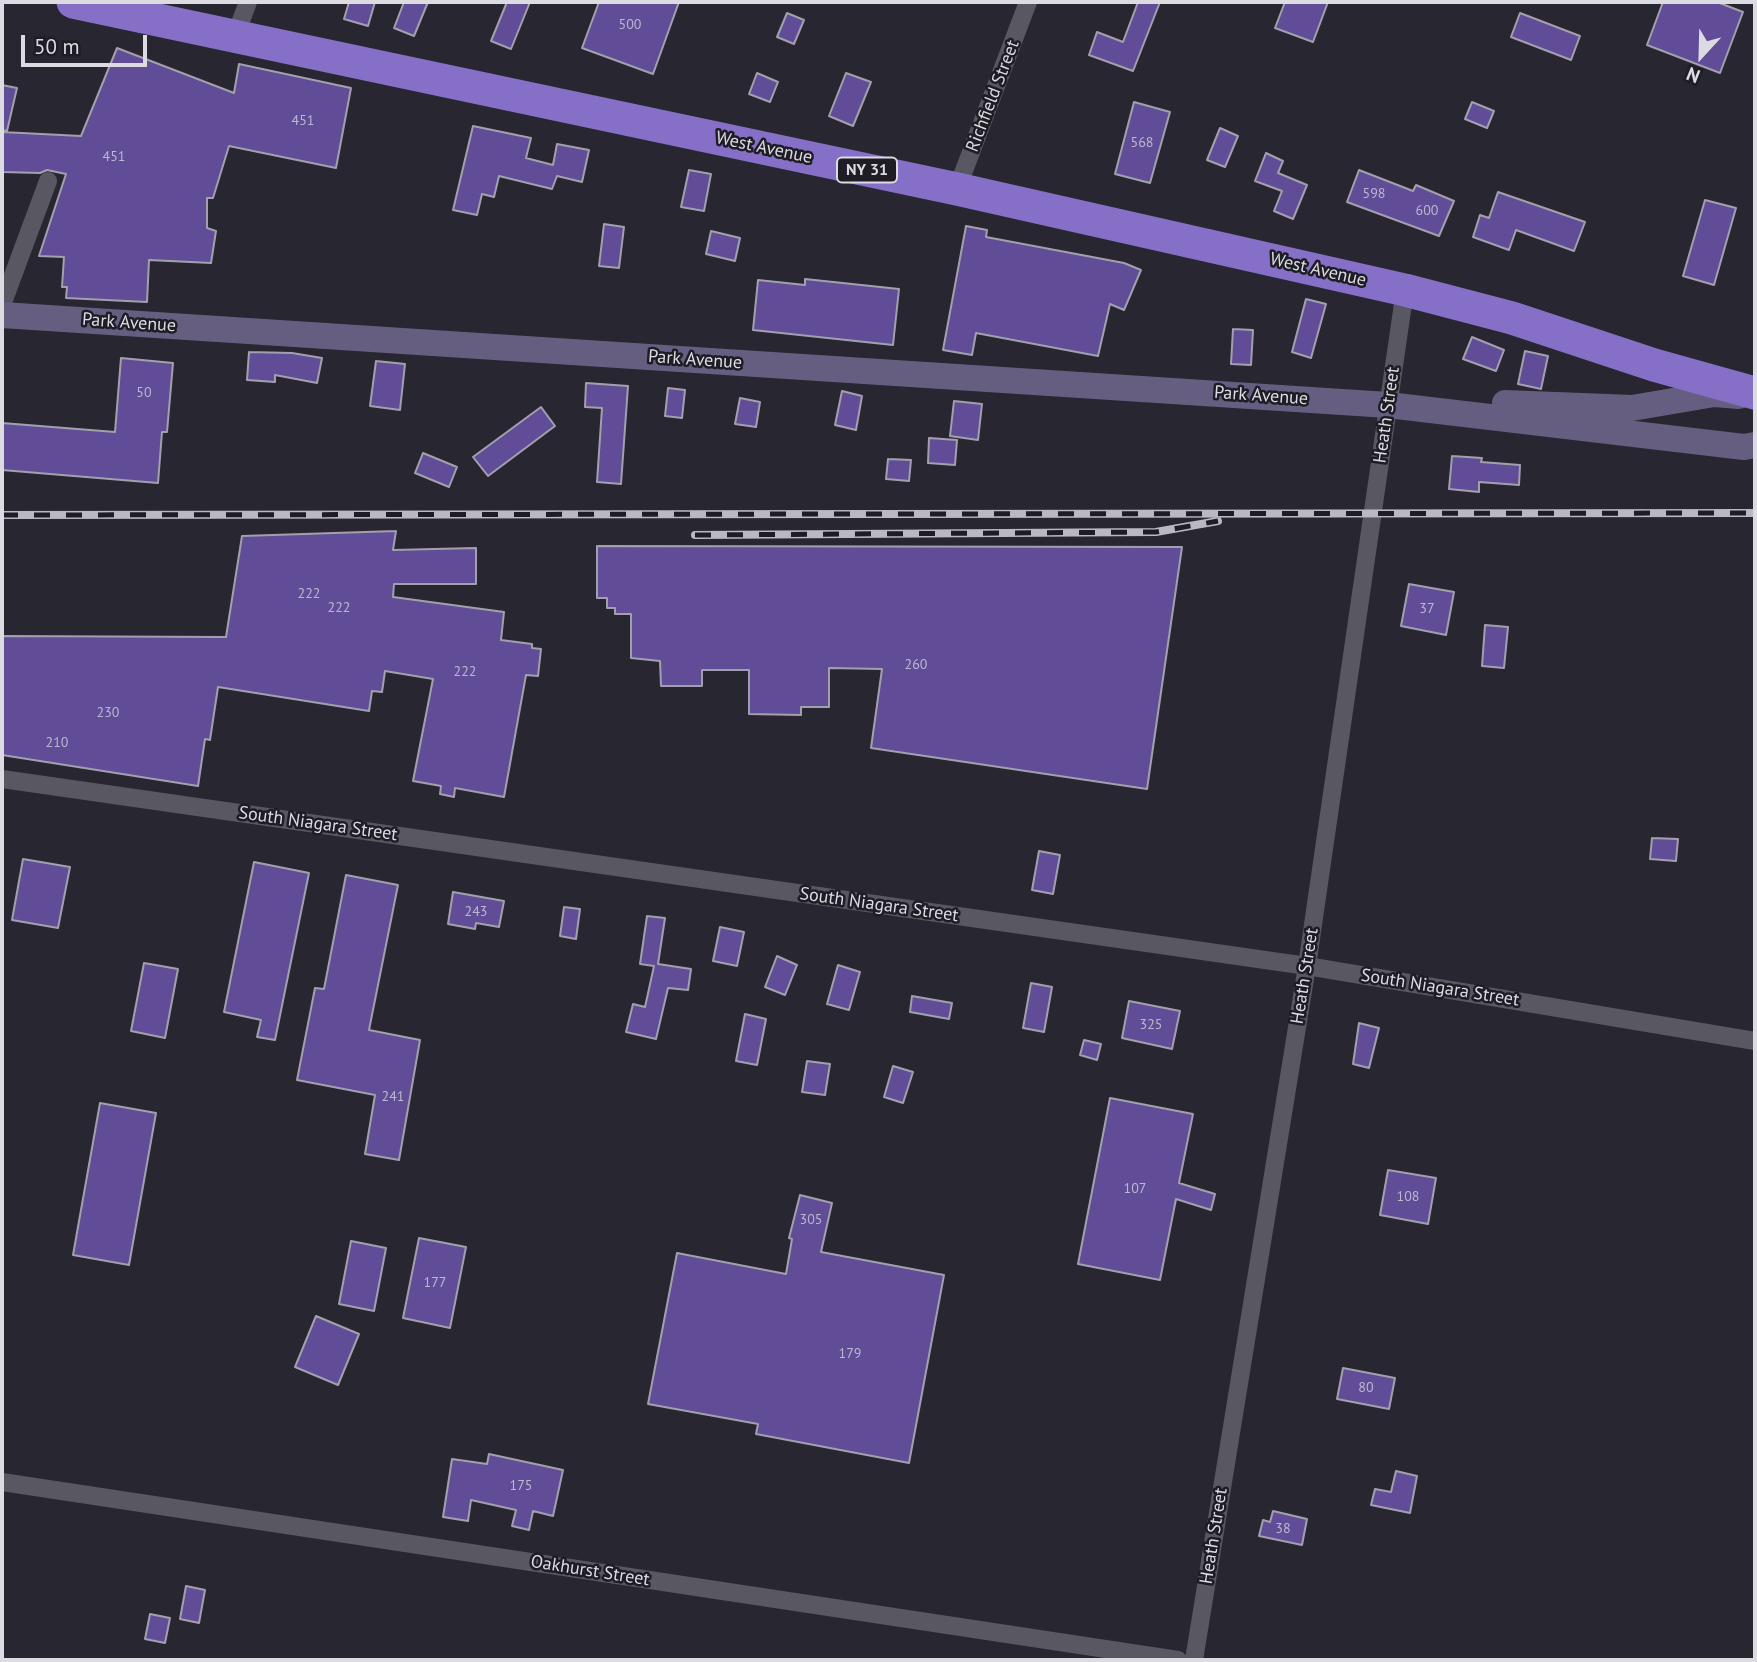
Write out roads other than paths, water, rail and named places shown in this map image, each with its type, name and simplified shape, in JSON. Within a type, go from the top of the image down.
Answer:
[{"type":"highway","name":"West Avenue","points":[[73,2],[236,34],[957,189],[1405,290],[1512,318],[1654,365]]},
{"type":"highway","name":"NY 31","points":[[1654,365],[1755,414]]},
{"type":"highway","name":"NY 31","points":[[1654,365],[1755,395]]},
{"type":"main road","name":"Park Avenue","points":[[2,315],[1388,405],[1744,447],[1755,444]]},
{"type":"main road","name":"Park Avenue","points":[[1388,405],[1512,403],[1632,408],[1714,394],[1755,395]]},
{"type":"street","points":[[236,34],[248,2]]},
{"type":"street","name":"Richfield Street","points":[[957,189],[1028,2]]},
{"type":"street","points":[[2,305],[48,181]]},
{"type":"street","name":"Heath Street","points":[[1194,1660],[1307,966],[1405,290]]},
{"type":"street","name":"South Niagara Street","points":[[2,779],[1307,966],[1755,1041]]},
{"type":"street","name":"Oakhurst Street","points":[[2,1482],[1178,1660]]},
{"type":"railway","points":[[2,515],[1755,513]]},
{"type":"railway","points":[[695,535],[1156,532],[1218,521]]}]
